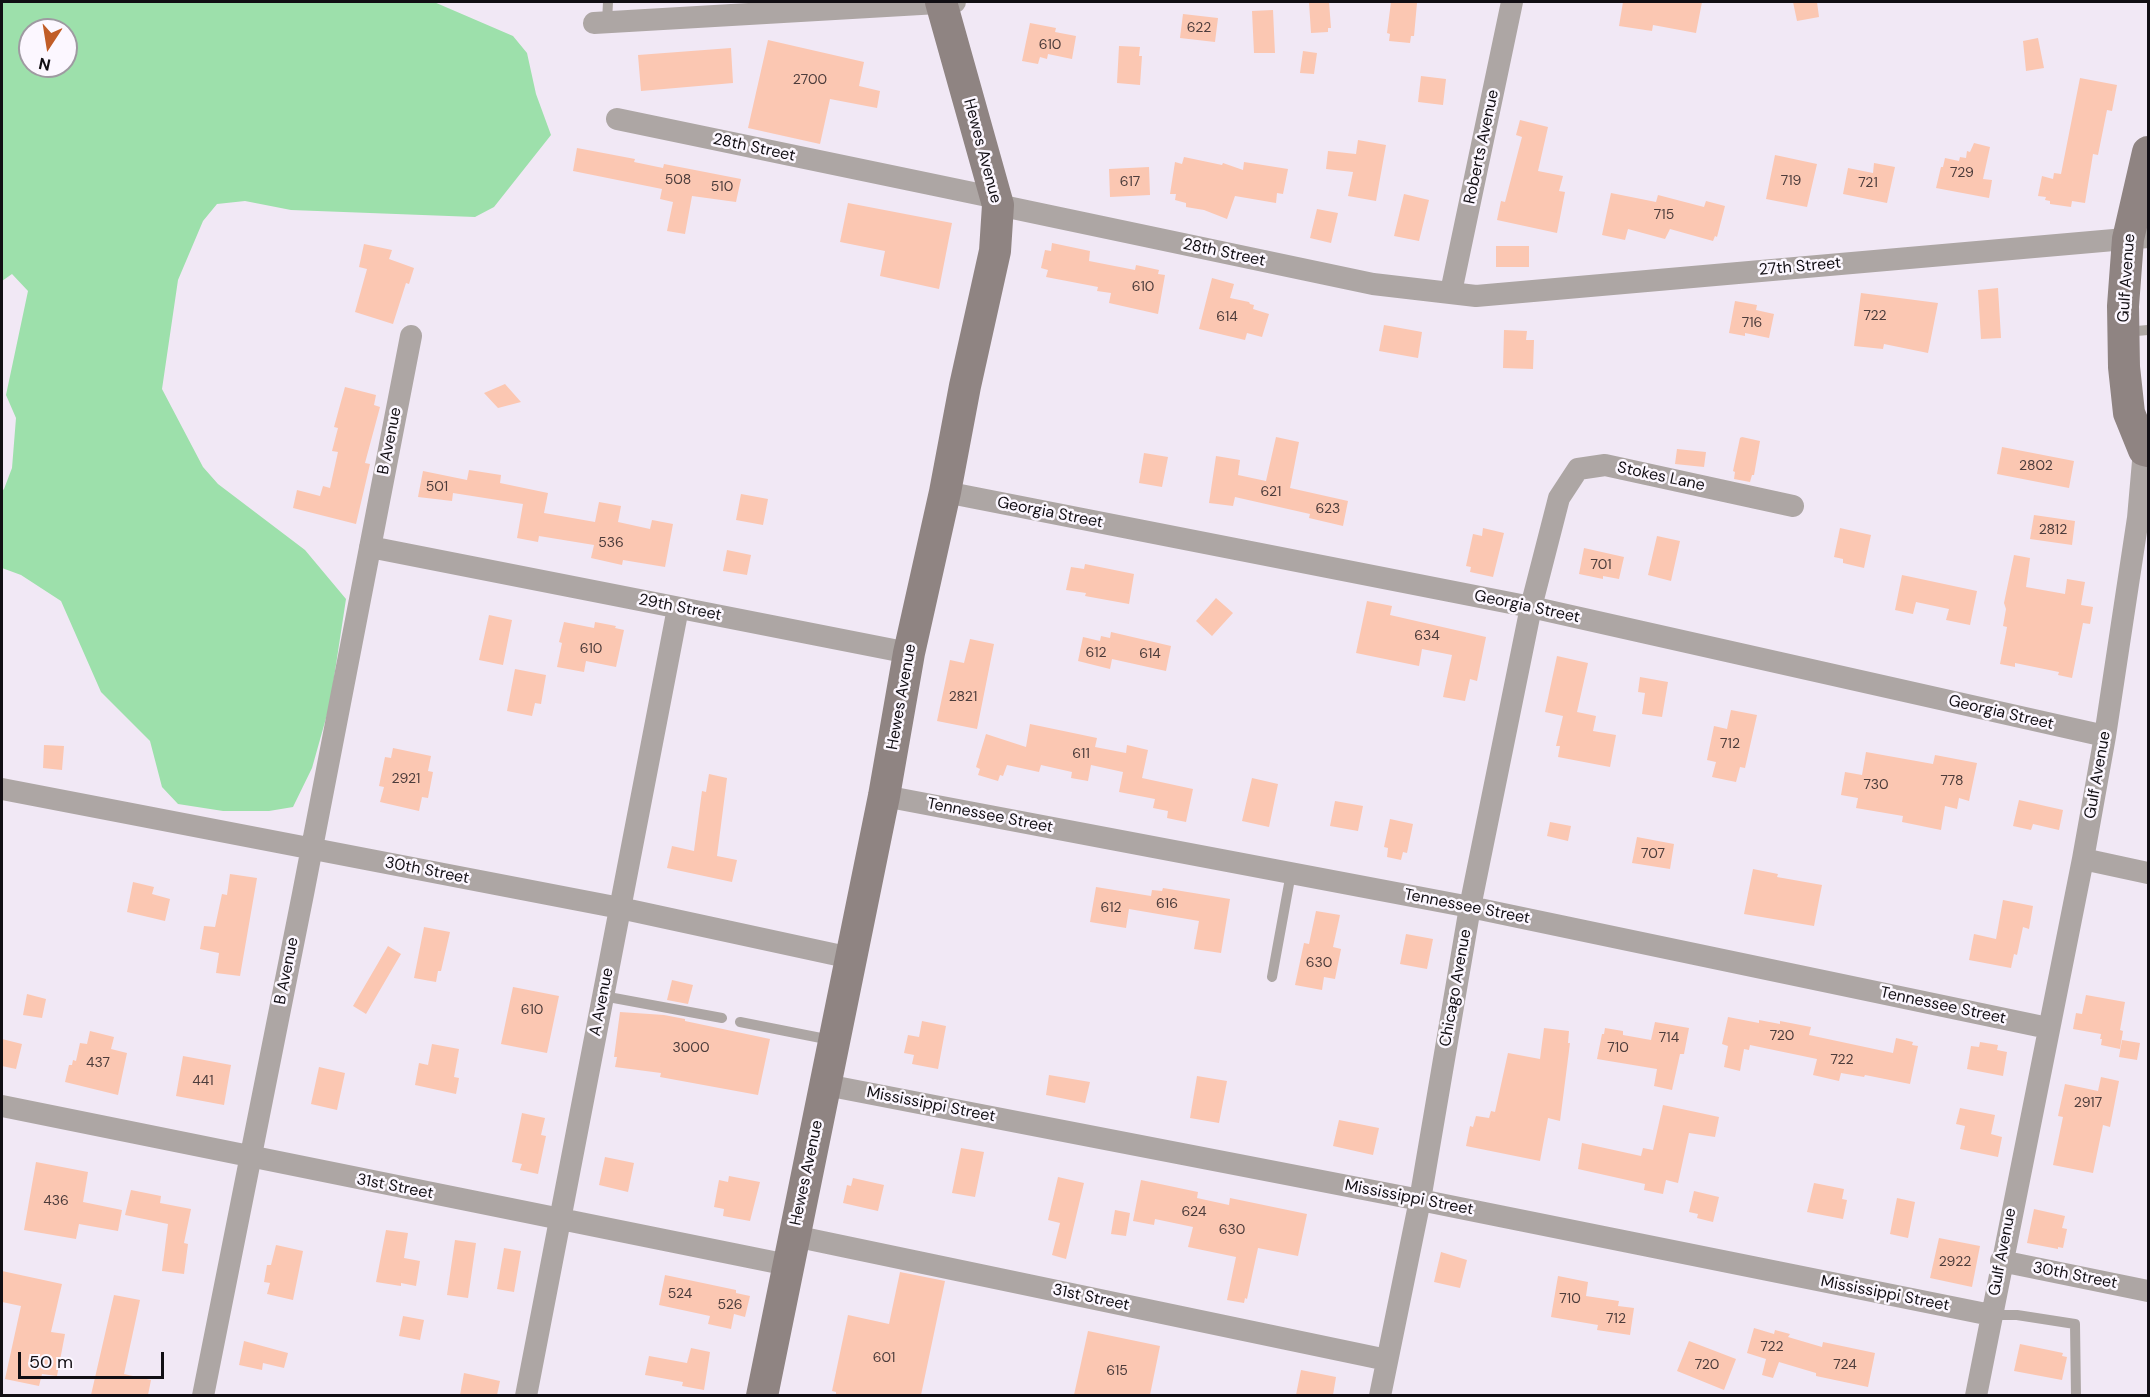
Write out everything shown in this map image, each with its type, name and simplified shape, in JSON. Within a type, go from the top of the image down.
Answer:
[{"type":"main road","name":"Hewes Avenue","points":[[762,1395],[884,796],[909,653],[995,251],[998,201],[946,2]]},
{"type":"main road","name":"Gulf Avenue","points":[[2146,451],[2129,413],[2124,367],[2136,331],[2123,306],[2138,238],[2148,152]]},
{"type":"street","points":[[603,16],[946,2]]},
{"type":"street","name":"Roberts Avenue","points":[[1451,292],[1512,2]]},
{"type":"street","name":"28th Street","points":[[617,119],[1373,284],[1451,292]]},
{"type":"street","name":"27th Street","points":[[1451,292],[1476,296],[2138,238]]},
{"type":"street","name":"B Avenue","points":[[202,1395],[411,336]]},
{"type":"street","name":"Gulf Avenue","points":[[1976,1395],[2083,859],[2105,736],[2146,451]]},
{"type":"street","name":"Stokes Lane","points":[[1546,548],[1559,498],[1578,470],[1587,468],[1605,465],[1792,506]]},
{"type":"street","name":"Georgia Street","points":[[945,492],[1531,607],[2105,736]]},
{"type":"street","name":"29th Street","points":[[370,547],[909,653]]},
{"type":"street","name":"Chicago Avenue","points":[[1380,1395],[1420,1200],[1470,907],[1531,607],[1546,548]]},
{"type":"street","name":"A Avenue","points":[[526,1395],[678,608]]},
{"type":"street","name":"30th Street","points":[[2,789],[620,908],[851,958]]},
{"type":"street","name":"Tennessee Street","points":[[884,796],[1470,907],[2048,1028]]},
{"type":"street","points":[[2083,859],[2148,873]]},
{"type":"street","name":"Mississippi Street","points":[[826,1085],[1420,1200],[1991,1315]]},
{"type":"street","name":"31st Street","points":[[2,1106],[561,1220],[791,1250],[1387,1360]]},
{"type":"street","name":"30th Street","points":[[2001,1262],[2148,1291]]},
{"type":"lane","points":[[1272,977],[1291,873]]},
{"type":"lane","points":[[603,996],[722,1018]]},
{"type":"lane","points":[[740,1022],[834,1041]]},
{"type":"lane","points":[[1991,1315],[2018,1315],[2075,1324],[2076,1395]]},
{"type":"green space","points":[[2,2],[434,2],[513,36],[527,53],[536,94],[551,135],[494,207],[475,217],[291,210],[245,201],[217,204],[203,221],[178,280],[162,389],[203,467],[218,484],[305,550],[346,599],[330,704],[312,768],[293,807],[269,811],[223,811],[178,804],[162,787],[150,741],[101,692],[61,601],[21,575],[2,568],[2,491],[12,468],[16,418],[6,395],[28,291],[12,274],[2,281]]},
{"type":"building","points":[[1309,2],[1329,2],[1331,28],[1328,28],[1328,32],[1311,33]]},
{"type":"building","points":[[1391,2],[1417,3],[1414,36],[1411,36],[1410,43],[1389,41],[1390,34],[1387,33]]},
{"type":"building","points":[[1623,2],[1702,2],[1696,33],[1653,25],[1652,31],[1619,26]]},
{"type":"building","points":[[1793,2],[1817,2],[1819,17],[1797,21]]},
{"type":"building","points":[[1273,10],[1275,53],[1254,53],[1252,11]]},
{"type":"building","points":[[1183,14],[1218,18],[1215,42],[1180,38]]},
{"type":"building","points":[[1030,23],[1056,28],[1055,32],[1076,36],[1072,59],[1048,54],[1047,59],[1040,57],[1038,64],[1022,61]]},
{"type":"building","points":[[2038,38],[2044,68],[2026,71],[2023,41]]},
{"type":"building","points":[[768,40],[864,62],[859,86],[880,91],[877,108],[830,99],[820,144],[748,128]]},
{"type":"building","points":[[1119,46],[1140,47],[1139,56],[1142,56],[1140,85],[1117,83]]},
{"type":"building","points":[[731,48],[733,83],[641,91],[638,55]]},
{"type":"building","points":[[1303,51],[1317,53],[1314,74],[1300,73]]},
{"type":"building","points":[[1421,76],[1446,79],[1443,105],[1418,102]]},
{"type":"building","points":[[2080,78],[2117,85],[2112,111],[2107,110],[2098,155],[2093,154],[2085,203],[2072,201],[2071,207],[2050,204],[2050,201],[2045,200],[2046,197],[2038,196],[2042,176],[2053,179],[2054,173],[2061,174]]},
{"type":"building","points":[[1520,120],[1548,127],[1538,171],[1563,176],[1559,191],[1565,192],[1557,233],[1497,220],[1501,201],[1505,202],[1522,137],[1516,135]]},
{"type":"building","points":[[1358,140],[1386,145],[1376,201],[1348,196],[1353,172],[1326,169],[1328,151],[1356,154]]},
{"type":"building","points":[[1974,143],[1990,147],[1983,179],[1992,180],[1989,198],[1936,188],[1945,158],[1959,161],[1960,157],[1966,158],[1967,151],[1970,152]]},
{"type":"building","points":[[577,148],[635,159],[634,162],[663,168],[664,164],[741,179],[736,202],[692,196],[685,234],[667,231],[673,202],[660,199],[662,189],[573,171]]},
{"type":"building","points":[[1775,155],[1817,164],[1807,207],[1766,199]]},
{"type":"building","points":[[1184,157],[1222,165],[1223,163],[1243,170],[1244,162],[1288,169],[1283,194],[1277,193],[1276,203],[1235,196],[1227,219],[1204,210],[1186,207],[1186,203],[1175,200],[1176,194],[1170,194],[1175,162],[1182,164]]},
{"type":"building","points":[[1874,163],[1895,167],[1887,203],[1843,194],[1848,168],[1873,173]]},
{"type":"building","points":[[1149,167],[1150,195],[1110,197],[1109,169]]},
{"type":"building","points":[[1611,193],[1656,202],[1658,195],[1704,207],[1706,201],[1725,206],[1717,237],[1715,236],[1713,241],[1670,229],[1665,239],[1628,229],[1625,240],[1602,235]]},
{"type":"building","points":[[1404,194],[1429,200],[1419,241],[1394,236]]},
{"type":"building","points":[[848,203],[952,223],[939,289],[880,276],[885,251],[840,242]]},
{"type":"building","points":[[1317,209],[1338,213],[1331,243],[1310,238]]},
{"type":"building","points":[[1052,243],[1090,251],[1089,261],[1135,270],[1136,265],[1159,270],[1158,274],[1165,275],[1158,314],[1109,303],[1111,293],[1097,291],[1098,287],[1046,277],[1048,270],[1041,268],[1045,250],[1051,251]]},
{"type":"building","points":[[364,244],[392,250],[389,259],[414,268],[409,284],[406,283],[393,324],[355,312],[367,269],[359,267]]},
{"type":"building","points":[[1496,246],[1529,246],[1529,267],[1496,267]]},
{"type":"building","points":[[1212,278],[1234,284],[1230,298],[1249,302],[1254,305],[1253,309],[1269,314],[1262,337],[1247,333],[1245,340],[1199,329]]},
{"type":"building","points":[[1998,288],[2001,338],[1981,339],[1978,290]]},
{"type":"building","points":[[1861,293],[1938,303],[1928,353],[1884,344],[1883,349],[1854,346]]},
{"type":"building","points":[[1735,301],[1757,305],[1756,310],[1774,314],[1769,338],[1745,333],[1745,336],[1729,333]]},
{"type":"building","points":[[1384,325],[1422,332],[1418,358],[1379,351]]},
{"type":"building","points":[[1504,330],[1527,331],[1526,340],[1534,340],[1533,369],[1503,368]]},
{"type":"building","points":[[505,384],[521,402],[498,408],[484,393]]},
{"type":"building","points":[[345,387],[376,395],[374,405],[380,407],[365,463],[370,464],[356,524],[293,508],[297,490],[320,496],[323,486],[330,488],[338,452],[332,451],[338,428],[334,427]]},
{"type":"building","points":[[1276,437],[1299,442],[1290,488],[1348,501],[1343,526],[1309,518],[1310,514],[1235,497],[1233,506],[1209,503],[1216,456],[1240,460],[1238,475],[1266,481]]},
{"type":"building","points":[[1742,437],[1760,441],[1754,475],[1750,482],[1734,479],[1735,472],[1733,471]]},
{"type":"building","points":[[2002,447],[2074,461],[2069,488],[1997,474]]},
{"type":"building","points":[[1677,449],[1706,452],[1704,467],[1675,464]]},
{"type":"building","points":[[1144,453],[1168,457],[1162,487],[1139,483]]},
{"type":"building","points":[[469,470],[501,475],[500,483],[548,493],[544,513],[595,522],[599,502],[621,506],[618,522],[650,529],[652,520],[673,524],[665,567],[623,560],[622,565],[591,558],[594,545],[539,536],[538,542],[517,538],[523,504],[453,493],[452,501],[418,497],[423,471],[467,480]]},
{"type":"building","points":[[741,494],[768,499],[763,525],[736,520]]},
{"type":"building","points":[[2034,515],[2075,521],[2072,545],[2030,539]]},
{"type":"building","points":[[1483,528],[1504,533],[1493,577],[1470,572],[1471,567],[1466,566],[1473,534],[1482,536]]},
{"type":"building","points":[[1840,528],[1871,535],[1864,568],[1843,563],[1843,559],[1834,557]]},
{"type":"building","points":[[1657,536],[1680,541],[1671,581],[1648,575]]},
{"type":"building","points":[[1584,548],[1624,557],[1619,579],[1603,576],[1603,579],[1579,574]]},
{"type":"building","points":[[727,550],[751,555],[747,575],[723,571]]},
{"type":"building","points":[[2014,555],[2030,558],[2026,587],[2065,594],[2067,579],[2085,582],[2081,605],[2093,607],[2090,624],[2083,623],[2072,678],[2058,675],[2059,672],[2015,663],[2015,667],[2000,664],[2007,627],[2003,626],[2006,609],[2004,603]]},
{"type":"building","points":[[1085,564],[1134,574],[1129,604],[1066,590],[1071,567],[1084,569]]},
{"type":"building","points":[[1902,575],[1977,591],[1970,625],[1946,620],[1949,609],[1916,602],[1913,614],[1895,610]]},
{"type":"building","points":[[1216,598],[1233,613],[1212,636],[1196,621]]},
{"type":"building","points":[[1367,601],[1392,606],[1390,615],[1486,637],[1477,681],[1470,679],[1465,701],[1443,697],[1452,655],[1422,649],[1419,666],[1356,653]]},
{"type":"building","points":[[489,615],[512,620],[503,665],[479,660]]},
{"type":"building","points":[[564,622],[594,628],[595,622],[624,630],[616,667],[586,661],[584,672],[557,667],[562,643],[559,642]]},
{"type":"building","points":[[1111,632],[1171,646],[1166,671],[1112,659],[1110,669],[1078,661],[1083,637],[1100,641],[1101,636],[1110,638]]},
{"type":"building","points":[[970,639],[994,644],[977,729],[937,721],[950,660],[964,663]]},
{"type":"building","points":[[1557,656],[1588,663],[1577,712],[1596,716],[1593,731],[1616,735],[1610,767],[1558,757],[1560,746],[1556,746],[1563,716],[1545,712]]},
{"type":"building","points":[[515,669],[546,675],[541,704],[535,703],[532,716],[507,711]]},
{"type":"building","points":[[1640,677],[1668,682],[1662,717],[1642,714],[1645,693],[1638,692]]},
{"type":"building","points":[[1731,710],[1757,715],[1745,768],[1740,767],[1736,782],[1712,777],[1716,762],[1707,760],[1714,726],[1727,729]]},
{"type":"building","points":[[1030,724],[1097,738],[1095,747],[1126,753],[1127,745],[1148,750],[1142,778],[1193,789],[1186,822],[1167,818],[1168,811],[1153,808],[1155,799],[1119,792],[1123,772],[1091,765],[1088,781],[1071,778],[1072,772],[1041,765],[1039,772],[1007,765],[1003,776],[1000,775],[998,781],[978,775],[980,769],[976,767],[986,734],[1026,747]]},
{"type":"building","points":[[44,745],[64,746],[62,770],[43,768]]},
{"type":"building","points":[[393,748],[431,756],[428,771],[433,772],[428,798],[422,797],[419,811],[380,802],[384,787],[379,786],[385,757],[391,758]]},
{"type":"building","points":[[1866,752],[1933,764],[1935,755],[1977,763],[1969,801],[1959,798],[1957,809],[1945,806],[1941,830],[1902,822],[1903,816],[1856,808],[1858,798],[1841,795],[1845,772],[1862,775]]},
{"type":"building","points":[[709,774],[727,778],[717,856],[737,860],[732,882],[667,868],[672,846],[694,851],[702,791],[706,792]]},
{"type":"building","points":[[1252,778],[1278,784],[1269,827],[1242,821]]},
{"type":"building","points":[[2019,800],[2063,810],[2059,830],[2033,824],[2031,830],[2013,826]]},
{"type":"building","points":[[1335,801],[1363,806],[1358,831],[1330,826]]},
{"type":"building","points":[[1390,819],[1413,824],[1407,853],[1403,852],[1401,860],[1387,857],[1388,848],[1384,847]]},
{"type":"building","points":[[1550,822],[1571,826],[1568,841],[1547,836]]},
{"type":"building","points":[[1637,837],[1674,844],[1670,869],[1632,863]]},
{"type":"building","points":[[1753,869],[1778,874],[1777,877],[1822,885],[1814,926],[1744,914]]},
{"type":"building","points":[[230,874],[257,878],[240,976],[216,973],[219,953],[200,949],[204,926],[215,927],[222,894],[227,895]]},
{"type":"building","points":[[133,882],[154,887],[152,894],[170,899],[165,921],[127,912]]},
{"type":"building","points":[[1096,887],[1151,896],[1152,890],[1162,891],[1163,888],[1230,899],[1221,953],[1194,949],[1199,921],[1129,909],[1126,928],[1090,922]]},
{"type":"building","points":[[2003,900],[2033,906],[2029,929],[2023,927],[2017,955],[2014,954],[2011,968],[1969,960],[1974,934],[1996,939]]},
{"type":"building","points":[[1316,911],[1340,915],[1333,947],[1341,949],[1335,979],[1324,977],[1322,990],[1295,985],[1304,943],[1309,944]]},
{"type":"building","points":[[424,927],[450,932],[441,971],[438,971],[436,982],[414,978]]},
{"type":"building","points":[[1406,934],[1433,939],[1427,969],[1400,964]]},
{"type":"building","points":[[388,946],[401,954],[366,1014],[353,1006]]},
{"type":"building","points":[[672,980],[693,985],[688,1004],[667,1000]]},
{"type":"building","points":[[513,987],[559,996],[547,1053],[501,1044]]},
{"type":"building","points":[[27,994],[46,999],[42,1018],[23,1015]]},
{"type":"building","points":[[2086,995],[2125,1002],[2120,1030],[2123,1031],[2120,1049],[2101,1045],[2101,1034],[2073,1029],[2076,1013],[2082,1014]]},
{"type":"building","points":[[620,1012],[664,1015],[770,1039],[758,1095],[660,1077],[661,1073],[615,1067],[617,1057],[614,1057]]},
{"type":"building","points":[[1728,1017],[1759,1023],[1759,1020],[1780,1024],[1780,1021],[1811,1027],[1809,1035],[1893,1053],[1896,1038],[1913,1042],[1912,1045],[1918,1046],[1910,1084],[1865,1075],[1864,1077],[1841,1073],[1839,1081],[1813,1075],[1817,1059],[1750,1045],[1749,1050],[1744,1049],[1740,1071],[1724,1067],[1728,1046],[1722,1044]]},
{"type":"building","points":[[922,1021],[946,1026],[938,1069],[912,1064],[914,1055],[904,1053],[908,1035],[919,1037]]},
{"type":"building","points":[[1655,1022],[1689,1028],[1684,1054],[1680,1054],[1672,1090],[1654,1086],[1657,1069],[1597,1059],[1605,1028],[1623,1031],[1623,1035],[1651,1040]]},
{"type":"building","points":[[1544,1028],[1569,1031],[1568,1043],[1570,1043],[1560,1121],[1548,1118],[1540,1161],[1466,1146],[1470,1126],[1473,1127],[1476,1116],[1489,1118],[1491,1111],[1495,1112],[1508,1053],[1540,1059]]},
{"type":"building","points":[[90,1031],[114,1037],[111,1049],[127,1053],[118,1095],[65,1082],[69,1065],[72,1065],[73,1060],[76,1061],[80,1043],[87,1044]]},
{"type":"building","points":[[2,1039],[22,1044],[16,1069],[2,1066]]},
{"type":"building","points":[[2122,1040],[2140,1043],[2137,1060],[2119,1057]]},
{"type":"building","points":[[1980,1042],[1998,1045],[1997,1050],[2007,1052],[2003,1076],[1967,1069],[1971,1046],[1979,1047]]},
{"type":"building","points":[[432,1044],[459,1049],[454,1077],[459,1078],[456,1094],[415,1085],[419,1063],[428,1065]]},
{"type":"building","points":[[183,1056],[231,1065],[224,1105],[176,1096]]},
{"type":"building","points":[[319,1067],[345,1073],[337,1110],[311,1104]]},
{"type":"building","points":[[1049,1075],[1090,1082],[1085,1103],[1046,1095]]},
{"type":"building","points":[[1197,1076],[1227,1081],[1219,1123],[1190,1118]]},
{"type":"building","points":[[2101,1077],[2119,1081],[2110,1127],[2103,1125],[2093,1173],[2053,1165],[2063,1117],[2058,1116],[2065,1084],[2098,1091]]},
{"type":"building","points":[[1663,1105],[1719,1117],[1715,1137],[1689,1133],[1678,1183],[1666,1180],[1663,1194],[1644,1190],[1645,1184],[1578,1169],[1582,1143],[1641,1156],[1643,1148],[1653,1150]]},
{"type":"building","points":[[1960,1108],[1995,1115],[1991,1134],[2002,1137],[1998,1157],[1960,1149],[1965,1126],[1956,1124]]},
{"type":"building","points":[[522,1113],[545,1118],[541,1135],[546,1136],[538,1174],[520,1170],[522,1164],[512,1162]]},
{"type":"building","points":[[1339,1120],[1379,1128],[1373,1155],[1333,1146]]},
{"type":"building","points":[[961,1148],[984,1152],[975,1197],[952,1193]]},
{"type":"building","points":[[605,1157],[634,1163],[628,1192],[599,1185]]},
{"type":"building","points":[[36,1162],[88,1172],[83,1202],[122,1210],[118,1231],[79,1224],[76,1239],[24,1230]]},
{"type":"building","points":[[729,1176],[760,1182],[750,1221],[723,1216],[724,1209],[714,1207],[719,1180],[728,1182]]},
{"type":"building","points":[[1058,1177],[1084,1183],[1066,1259],[1052,1255],[1060,1223],[1048,1220]]},
{"type":"building","points":[[853,1178],[884,1185],[878,1211],[843,1203],[847,1185],[851,1186]]},
{"type":"building","points":[[1141,1180],[1198,1192],[1197,1198],[1229,1205],[1230,1198],[1307,1214],[1298,1256],[1258,1248],[1247,1299],[1245,1298],[1244,1303],[1227,1300],[1236,1257],[1188,1247],[1193,1227],[1155,1219],[1154,1225],[1133,1221]]},
{"type":"building","points":[[1814,1183],[1844,1189],[1842,1199],[1847,1200],[1843,1219],[1807,1212]]},
{"type":"building","points":[[131,1190],[161,1196],[160,1203],[191,1209],[184,1243],[188,1244],[184,1274],[162,1271],[168,1224],[125,1215]]},
{"type":"building","points":[[1694,1191],[1719,1197],[1713,1222],[1697,1218],[1698,1214],[1689,1212]]},
{"type":"building","points":[[1897,1198],[1915,1202],[1908,1238],[1890,1234]]},
{"type":"building","points":[[2034,1209],[2065,1216],[2062,1228],[2067,1229],[2063,1248],[2027,1243]]},
{"type":"building","points":[[1115,1210],[1130,1213],[1126,1236],[1111,1234]]},
{"type":"building","points":[[386,1230],[408,1233],[404,1258],[420,1261],[416,1286],[376,1282]]},
{"type":"building","points":[[1939,1238],[1980,1246],[1972,1287],[1930,1278]]},
{"type":"building","points":[[455,1240],[476,1243],[468,1298],[447,1295]]},
{"type":"building","points":[[276,1245],[303,1251],[293,1300],[267,1294],[270,1283],[264,1282],[267,1265],[271,1265]]},
{"type":"building","points":[[504,1248],[521,1251],[514,1292],[497,1289]]},
{"type":"building","points":[[1441,1252],[1467,1260],[1460,1288],[1434,1282]]},
{"type":"building","points":[[2,1271],[62,1284],[51,1332],[65,1334],[57,1376],[42,1374],[39,1386],[5,1379],[21,1306],[2,1302]]},
{"type":"building","points":[[900,1272],[945,1281],[921,1395],[836,1395],[836,1392],[832,1391],[848,1315],[889,1324]]},
{"type":"building","points":[[665,1275],[736,1290],[736,1293],[750,1296],[745,1317],[734,1314],[731,1329],[708,1324],[710,1316],[659,1305]]},
{"type":"building","points":[[1558,1276],[1588,1282],[1586,1296],[1619,1301],[1618,1306],[1634,1308],[1630,1335],[1597,1330],[1598,1325],[1551,1317]]},
{"type":"building","points":[[114,1295],[140,1300],[124,1374],[151,1380],[148,1395],[91,1395]]},
{"type":"building","points":[[403,1316],[424,1320],[420,1340],[399,1336]]},
{"type":"building","points":[[1754,1328],[1774,1334],[1775,1330],[1790,1334],[1788,1337],[1822,1347],[1823,1342],[1875,1353],[1868,1387],[1816,1376],[1816,1373],[1779,1362],[1773,1378],[1762,1375],[1766,1359],[1747,1353]]},
{"type":"building","points":[[1088,1331],[1160,1346],[1150,1395],[1074,1395]]},
{"type":"building","points":[[244,1341],[288,1353],[284,1368],[263,1363],[262,1370],[239,1365]]},
{"type":"building","points":[[1689,1341],[1736,1359],[1724,1390],[1677,1371]]},
{"type":"building","points":[[2020,1344],[2063,1353],[2062,1356],[2067,1357],[2062,1380],[2014,1371]]},
{"type":"building","points":[[691,1348],[710,1352],[704,1390],[682,1386],[683,1382],[645,1375],[649,1356],[687,1363]]},
{"type":"building","points":[[1301,1370],[1336,1377],[1333,1395],[1296,1395]]},
{"type":"building","points":[[464,1373],[500,1381],[497,1395],[460,1395]]}]
